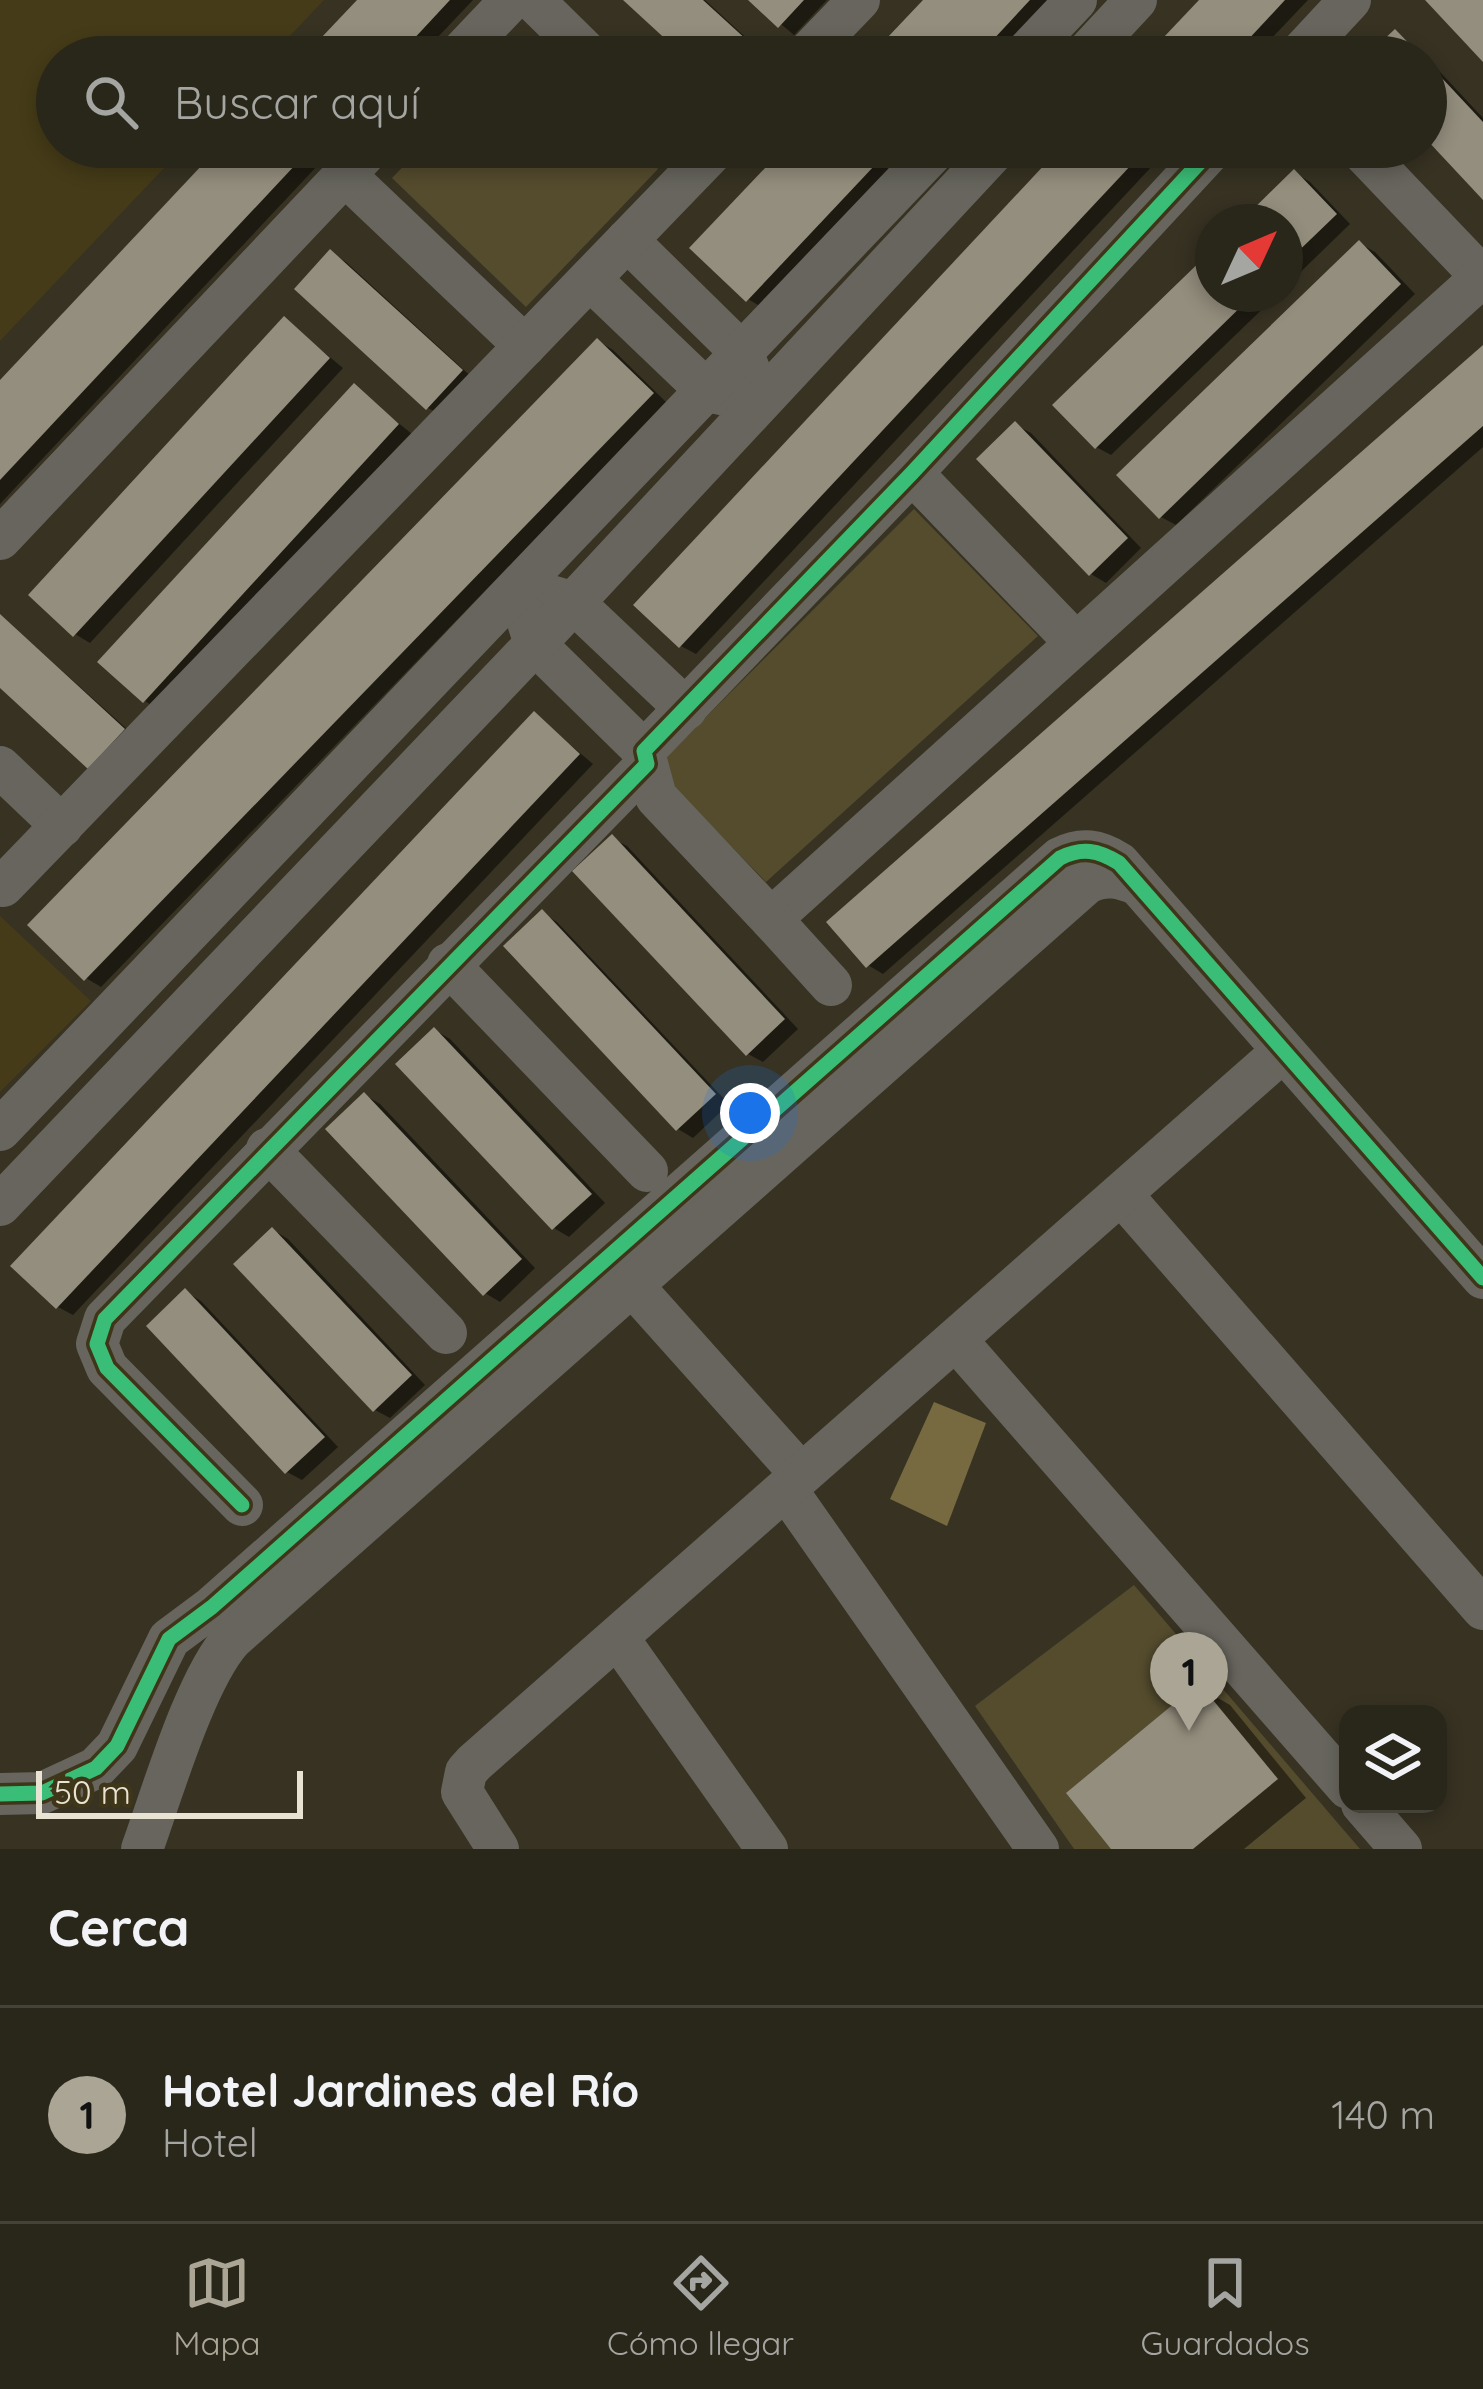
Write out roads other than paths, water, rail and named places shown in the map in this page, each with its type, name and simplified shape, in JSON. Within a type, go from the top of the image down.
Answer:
[{"type":"street","points":[[477,36],[511,0]]},
{"type":"street","points":[[533,0],[570,36]]},
{"type":"street","points":[[824,36],[859,0]]},
{"type":"street","points":[[1042,36],[1076,0]]},
{"type":"street","points":[[1103,36],[1136,0]]},
{"type":"street","points":[[1317,36],[1350,0]]},
{"type":"street","points":[[0,539],[351,168]]},
{"type":"street","points":[[364,168],[525,346]]},
{"type":"street","points":[[3,886],[590,279],[687,168]]},
{"type":"street","points":[[0,1130],[918,168]]},
{"type":"street","points":[[0,1205],[574,603],[978,168]]},
{"type":"street","points":[[242,1505],[107,1368],[97,1344],[105,1319],[645,757],[1195,168]]},
{"type":"street","points":[[771,919],[1482,276],[1378,168]]},
{"type":"street","points":[[627,240],[743,354],[760,401]]},
{"type":"street","points":[[590,279],[706,391],[760,401]]},
{"type":"street","points":[[912,473],[1075,642]]},
{"type":"street","points":[[517,587],[574,603],[686,709]]},
{"type":"street","points":[[517,587],[535,644],[645,757],[656,797],[831,985]]},
{"type":"street","points":[[0,766],[62,826]]},
{"type":"street","points":[[0,1794],[42,1792],[96,1768],[117,1746],[169,1639],[1099,877],[1120,877],[1138,885],[1483,1278]]},
{"type":"street","points":[[448,964],[647,1171]]},
{"type":"street","points":[[498,1849],[466,1803],[462,1792],[466,1772],[1283,1052]]},
{"type":"street","points":[[267,1149],[446,1334]]},
{"type":"street","points":[[1121,1194],[1483,1609]]},
{"type":"street","points":[[621,1273],[794,1481],[1038,1849]]},
{"type":"street","points":[[142,1849],[220,1652],[621,1273]]},
{"type":"street","points":[[956,1340],[1339,1778]]},
{"type":"street","points":[[618,1638],[767,1849]]},
{"type":"street","points":[[117,1746],[132,1738],[156,1743],[167,1757],[168,1776]]},
{"type":"street","points":[[1370,1813],[1402,1849]]},
{"type":"place","name":"Hotel Jardines del Río","points":[[1189,1731]]}]
